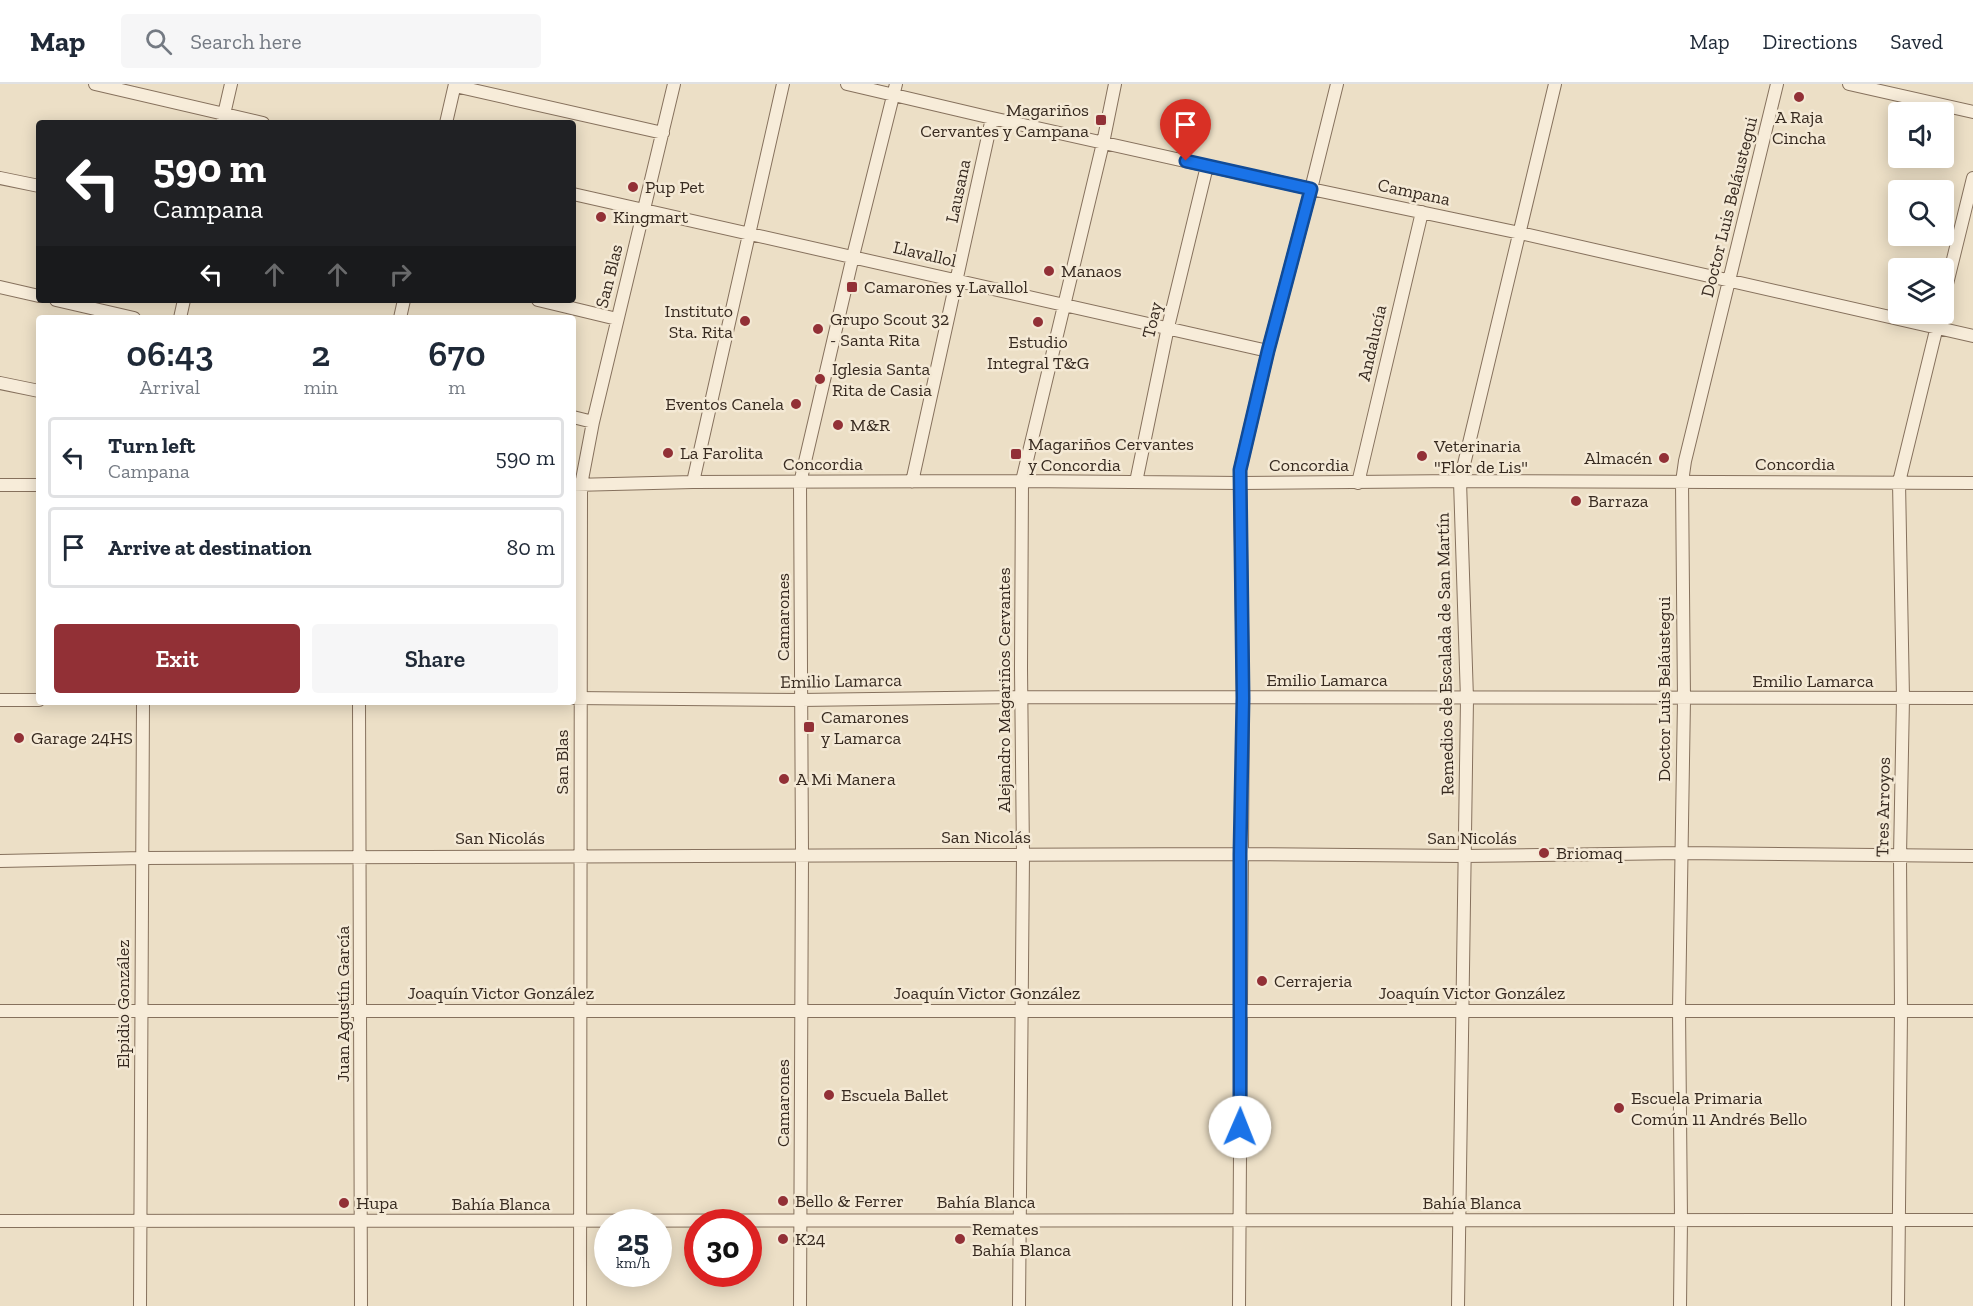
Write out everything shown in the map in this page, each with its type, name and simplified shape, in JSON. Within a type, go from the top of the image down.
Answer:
[{"type":"street","points":[[95,84],[223,118],[239,120]]},
{"type":"street","points":[[223,118],[231,84]]},
{"type":"street","name":"San Blas","points":[[580,1306],[581,856],[576,698],[577,485],[674,84]]},
{"type":"street","points":[[693,482],[783,84]]},
{"type":"street","name":"Campana","points":[[847,84],[894,89],[992,118],[1520,233],[1973,336]]},
{"type":"street","name":"Alejandro Magariños Cervantes","points":[[1019,1306],[1023,855],[1023,481],[1115,84]]},
{"type":"street","points":[[1239,1306],[1242,1010],[1240,854],[1243,698],[1240,483],[1242,459],[1268,351],[1337,84]]},
{"type":"street","name":"Remedios de Escalada de San Martín","points":[[1458,1306],[1467,699],[1460,481],[1555,84]]},
{"type":"street","name":"Doctor Luis Beláustegui","points":[[1680,1306],[1679,1010],[1684,699],[1682,482],[1685,461],[1777,84]]},
{"type":"street","points":[[1849,84],[1888,88],[1973,112]]},
{"type":"street","points":[[447,120],[455,85],[663,133]]},
{"type":"street","name":"Camarones","points":[[800,1306],[802,855],[800,483],[894,89]]},
{"type":"street","name":"Lausana","points":[[912,482],[992,118]]},
{"type":"street","name":"Toay","points":[[1136,482],[1168,327],[1207,166]]},
{"type":"street","points":[[0,178],[36,185]]},
{"type":"street","points":[[1953,258],[1973,178]]},
{"type":"street","name":"Llavallol","points":[[576,195],[1268,351]]},
{"type":"street","name":"Andalucía","points":[[1358,483],[1422,212]]},
{"type":"street","points":[[0,287],[36,295]]},
{"type":"street","points":[[69,303],[121,315]]},
{"type":"street","points":[[550,303],[617,319]]},
{"type":"street","name":"Tres Arroyos","points":[[1898,1306],[1903,698],[1899,483],[1937,324]]},
{"type":"street","points":[[0,382],[36,390]]},
{"type":"street","points":[[576,418],[593,422]]},
{"type":"street","name":"Concordia","points":[[577,485],[693,482],[1023,481],[1973,483]]},
{"type":"street","points":[[0,485],[36,485]]},
{"type":"street","name":"Emilio Lamarca","points":[[576,698],[801,700],[1022,697],[1973,698]]},
{"type":"street","points":[[0,700],[36,700]]},
{"type":"street","name":"Elpidio González","points":[[140,1306],[143,705]]},
{"type":"street","name":"Juan Agustín García","points":[[359,705],[361,1306]]},
{"type":"street","name":"San Nicolás","points":[[0,861],[143,858],[802,855],[1463,856],[1681,853],[1973,855]]},
{"type":"street","name":"Joaquín Victor González","points":[[0,1011],[1973,1011]]},
{"type":"street","name":"Bahía Blanca","points":[[0,1221],[1973,1220]]},
{"type":"place","name":"A Raja Cincha","points":[[1799,97]]},
{"type":"place","name":"Magariños Cervantes y Campana","points":[[1101,120]]},
{"type":"place","name":"Pup Pet","points":[[633,187]]},
{"type":"place","name":"Kingmart","points":[[601,217]]},
{"type":"place","name":"Manaos","points":[[1049,271]]},
{"type":"place","name":"Camarones y Lavallol","points":[[852,287]]},
{"type":"place","name":"Instituto Sta. Rita","points":[[745,321]]},
{"type":"place","name":"Estudio Integral T&G","points":[[1038,322]]},
{"type":"place","name":"Grupo Scout 32 - Santa Rita","points":[[818,329]]},
{"type":"place","name":"Iglesia Santa Rita de Casia","points":[[820,379]]},
{"type":"place","name":"Eventos Canela","points":[[796,404]]},
{"type":"place","name":"M&R","points":[[838,425]]},
{"type":"place","name":"La Farolita","points":[[668,453]]},
{"type":"place","name":"Magariños Cervantes y Concordia","points":[[1016,454]]},
{"type":"place","name":"Veterinaria \"Flor de Lis\"","points":[[1422,456]]},
{"type":"place","name":"Almacén","points":[[1664,458]]},
{"type":"place","name":"Barraza","points":[[1576,501]]},
{"type":"place","name":"Camarones y Lamarca","points":[[809,727]]},
{"type":"place","name":"Garage 24HS","points":[[19,738]]},
{"type":"place","name":"A Mi Manera","points":[[784,779]]},
{"type":"place","name":"Briomaq","points":[[1544,853]]},
{"type":"place","name":"Cerrajeria","points":[[1262,981]]},
{"type":"place","name":"Escuela Ballet","points":[[829,1095]]},
{"type":"place","name":"Escuela Primaria Común 11 Andrés Bello","points":[[1619,1108]]},
{"type":"place","name":"Bello & Ferrer","points":[[783,1201]]},
{"type":"place","name":"Hupa","points":[[344,1203]]},
{"type":"place","name":"K24","points":[[783,1239]]},
{"type":"place","name":"Remates Bahía Blanca","points":[[960,1239]]},
{"type":"route","points":[[1186,161],[1311,189],[1268,351],[1240,470],[1243,698],[1240,854],[1242,1010],[1240,1127]]}]
